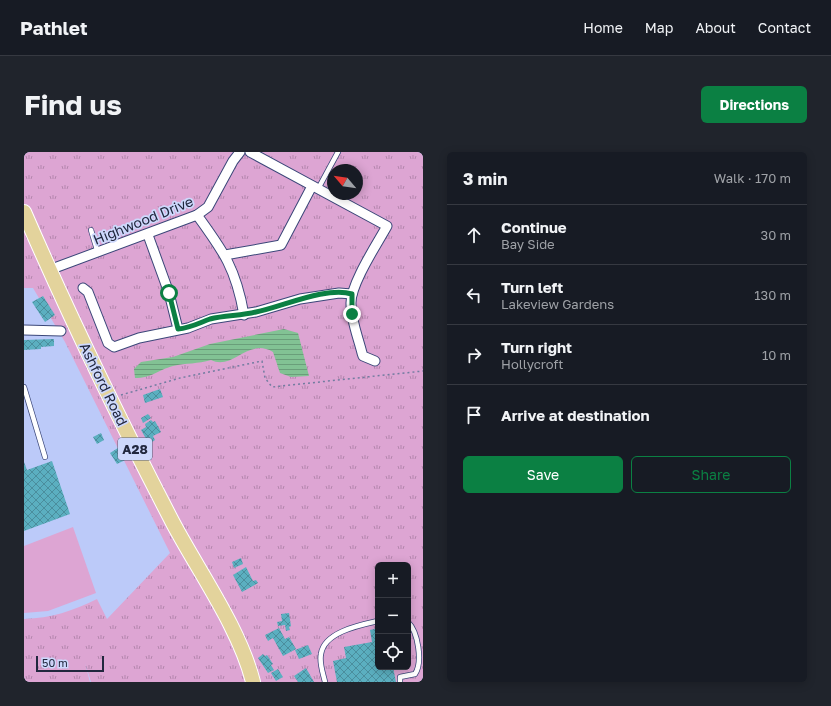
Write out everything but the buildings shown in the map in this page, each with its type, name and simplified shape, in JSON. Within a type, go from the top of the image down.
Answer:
[{"type":"main road","name":"Ashford Road","points":[[24,212],[49,270],[109,398],[174,525],[239,643],[253,682]]},
{"type":"street","name":"Highwood Drive","points":[[49,270],[148,235],[197,215],[208,207],[233,161],[240,152]]},
{"type":"street","points":[[250,152],[387,226],[352,294],[352,314],[363,356],[375,361]]},
{"type":"street","points":[[225,255],[281,245],[315,187]]},
{"type":"street","points":[[197,215],[225,255],[238,284],[244,315]]},
{"type":"street","points":[[148,235],[169,293],[178,329]]},
{"type":"street","points":[[83,288],[88,292],[101,328],[111,347],[139,338],[188,328],[215,318],[244,315],[312,296],[339,292],[352,294]]},
{"type":"street","points":[[24,330],[61,331]]},
{"type":"lane","points":[[315,187],[338,152]]},
{"type":"lane","points":[[91,230],[98,253]]},
{"type":"lane","points":[[24,387],[45,457]]},
{"type":"lane","points":[[325,682],[320,659],[325,644],[346,630],[375,622]]},
{"type":"lane","points":[[400,682],[400,677],[415,674],[419,664],[416,641],[411,625]]},
{"type":"path","points":[[109,398],[180,378],[262,361],[265,378],[272,387],[423,371]]},
{"type":"green space","points":[[24,152],[423,152],[423,682],[91,682],[85,663],[90,682],[24,682],[24,619],[62,613],[97,599],[107,619],[170,553],[65,342],[33,288],[24,288]]},
{"type":"green space","points":[[73,527],[96,593],[48,611],[24,613],[24,546]]},
{"type":"shaded area","points":[[284,329],[298,333],[309,376],[291,377],[280,373],[273,352],[264,348],[255,348],[226,361],[219,362],[211,360],[178,365],[146,377],[135,378],[134,369],[141,362],[173,357],[210,344]]},
{"type":"route","points":[[169,293],[178,329],[185,329],[210,319],[244,315],[312,296],[339,292],[352,294],[350,302],[352,314]]}]
